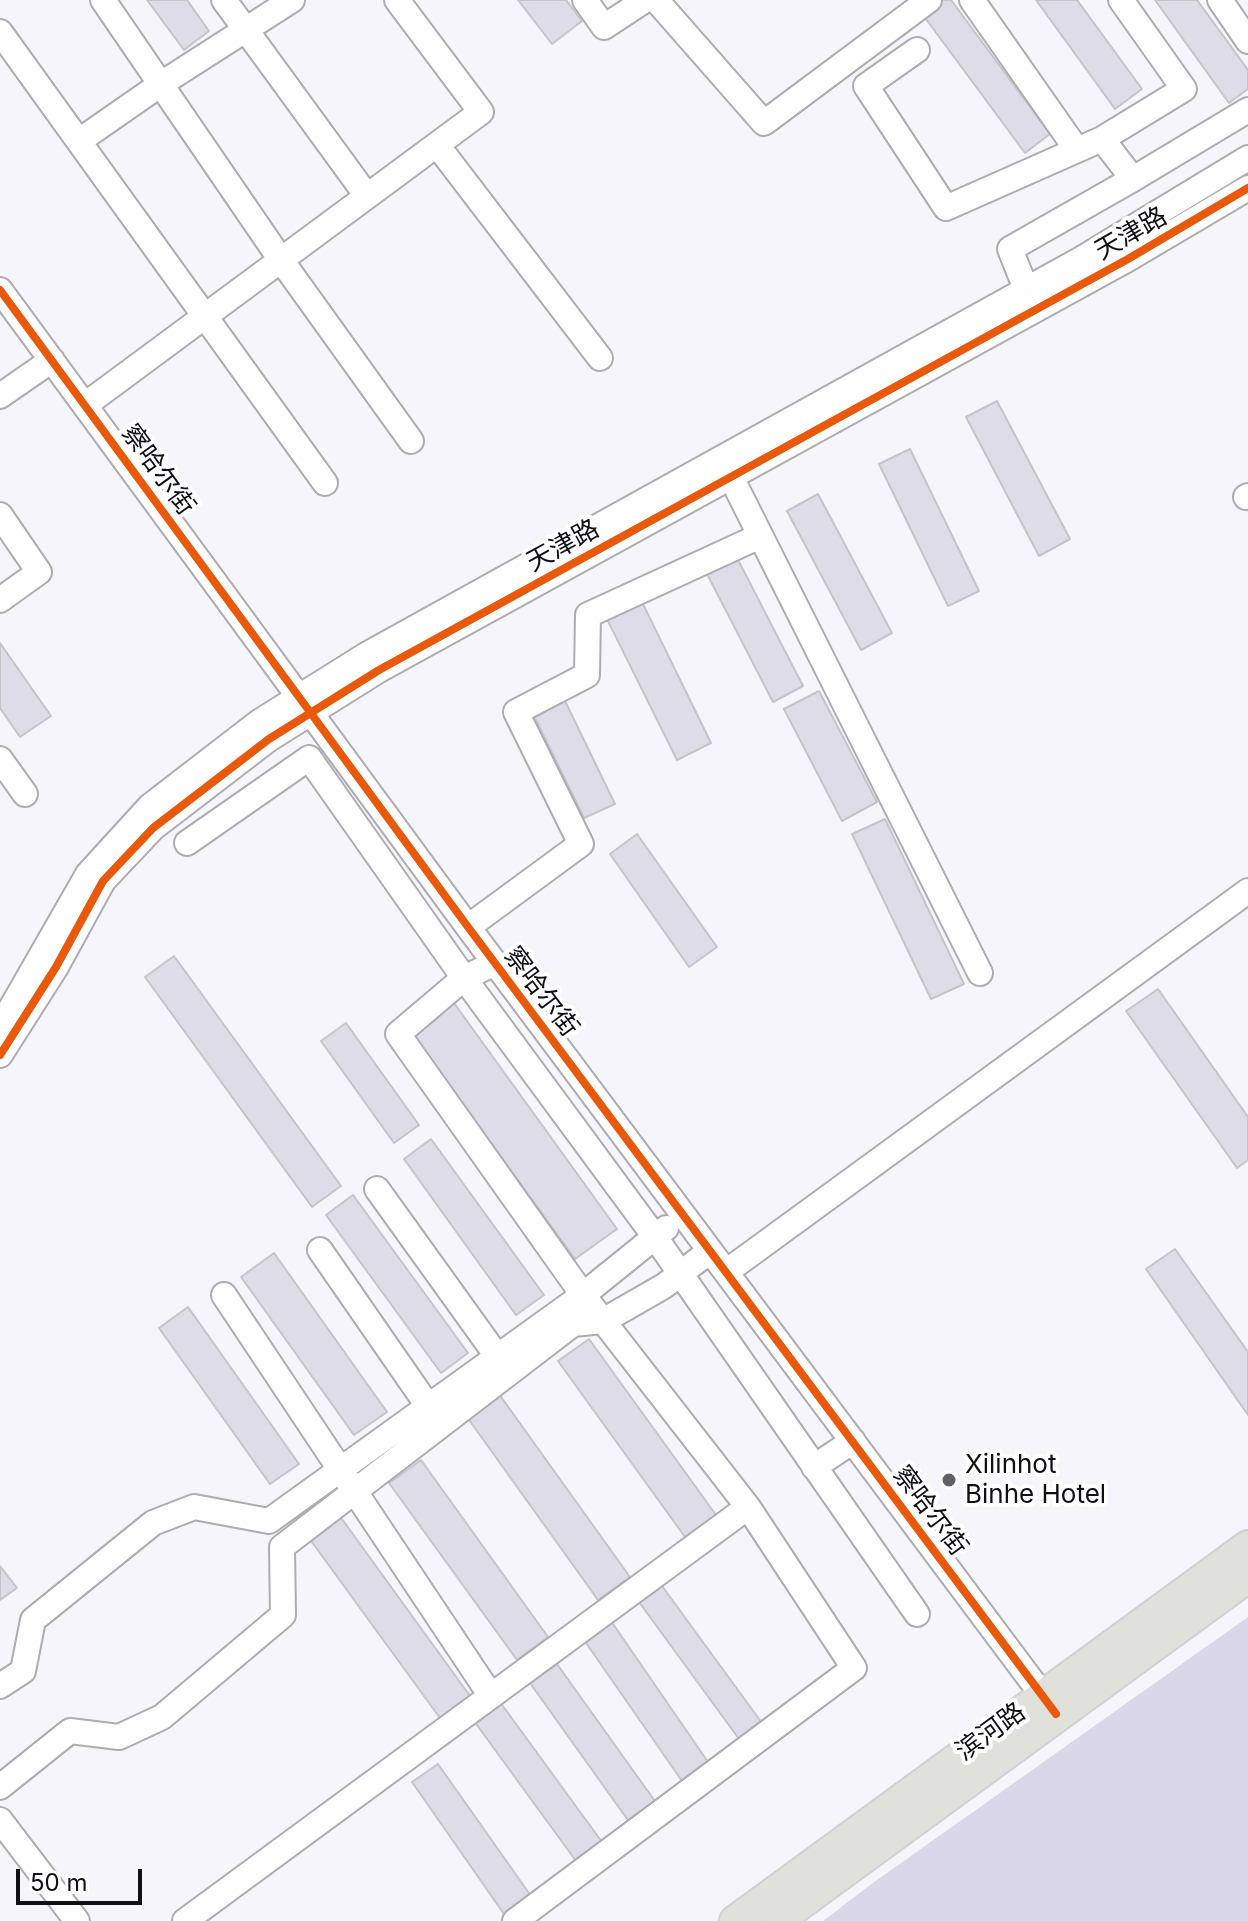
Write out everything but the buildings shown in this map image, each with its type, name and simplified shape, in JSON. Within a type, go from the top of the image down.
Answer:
[{"type":"main road","name":"滨河路","points":[[777,1921],[1248,1546]]},
{"type":"main road","name":"滨河路","points":[[735,1921],[1049,1705],[1248,1577]]},
{"type":"street","points":[[103,0],[281,260],[411,441]]},
{"type":"street","points":[[224,0],[367,196]]},
{"type":"street","points":[[79,141],[292,0]]},
{"type":"street","points":[[85,405],[481,112],[397,0]]},
{"type":"street","points":[[585,0],[604,27],[645,0]]},
{"type":"street","points":[[656,0],[764,123],[929,0]]},
{"type":"street","points":[[972,0],[1077,150]]},
{"type":"street","points":[[917,50],[866,86],[946,208],[1102,139],[1184,89],[1121,0]]},
{"type":"street","points":[[1220,0],[1248,41]]},
{"type":"street","points":[[0,32],[325,483]]},
{"type":"street","points":[[1026,289],[1010,249],[1248,110]]},
{"type":"street","points":[[1102,139],[1133,179]]},
{"type":"street","points":[[437,145],[600,358]]},
{"type":"street","name":"天津路","points":[[0,1055],[113,870],[153,828],[269,739],[366,655],[1026,289],[1248,158]]},
{"type":"street","name":"天津路","points":[[0,1026],[88,874],[129,829],[174,787],[259,722],[379,670],[1128,259],[1248,188]]},
{"type":"street","name":"察哈尔街","points":[[0,290],[468,927],[1049,1705]]},
{"type":"street","points":[[0,396],[52,360]]},
{"type":"street","points":[[731,477],[980,973]]},
{"type":"street","points":[[0,515],[39,572],[0,600]]},
{"type":"street","points":[[468,927],[581,844],[516,712],[587,675],[588,615],[760,536]]},
{"type":"street","points":[[187,843],[309,758],[464,978],[655,1237],[917,1614]]},
{"type":"street","points":[[0,759],[25,794]]},
{"type":"street","points":[[726,1272],[1248,891]]},
{"type":"street","points":[[495,963],[464,978],[398,1034],[583,1295],[748,1507],[854,1668],[515,1921]]},
{"type":"street","points":[[377,1189],[497,1356]]},
{"type":"street","points":[[0,1686],[23,1671],[33,1620],[153,1523],[194,1507],[269,1521],[583,1295],[683,1215]]},
{"type":"street","points":[[320,1250],[428,1406]]},
{"type":"street","points":[[0,1787],[70,1731],[119,1737],[162,1717],[283,1615],[282,1547],[573,1324],[603,1321],[680,1274],[710,1251]]},
{"type":"street","points":[[224,1295],[491,1696]]},
{"type":"street","points":[[814,1467],[853,1441]]},
{"type":"street","points":[[185,1921],[748,1507]]},
{"type":"street","points":[[0,1820],[77,1921]]},
{"type":"shaded area","points":[[1248,1617],[1248,1921],[823,1921],[870,1885]]},
{"type":"cycle path","points":[[0,1055],[56,967],[103,881],[153,828],[269,739],[379,670],[1128,259],[1248,188]]},
{"type":"cycle path","points":[[0,290],[468,927],[1056,1714]]},
{"type":"place","name":"Xilinhot Binhe Hotel","points":[[949,1480]]}]
